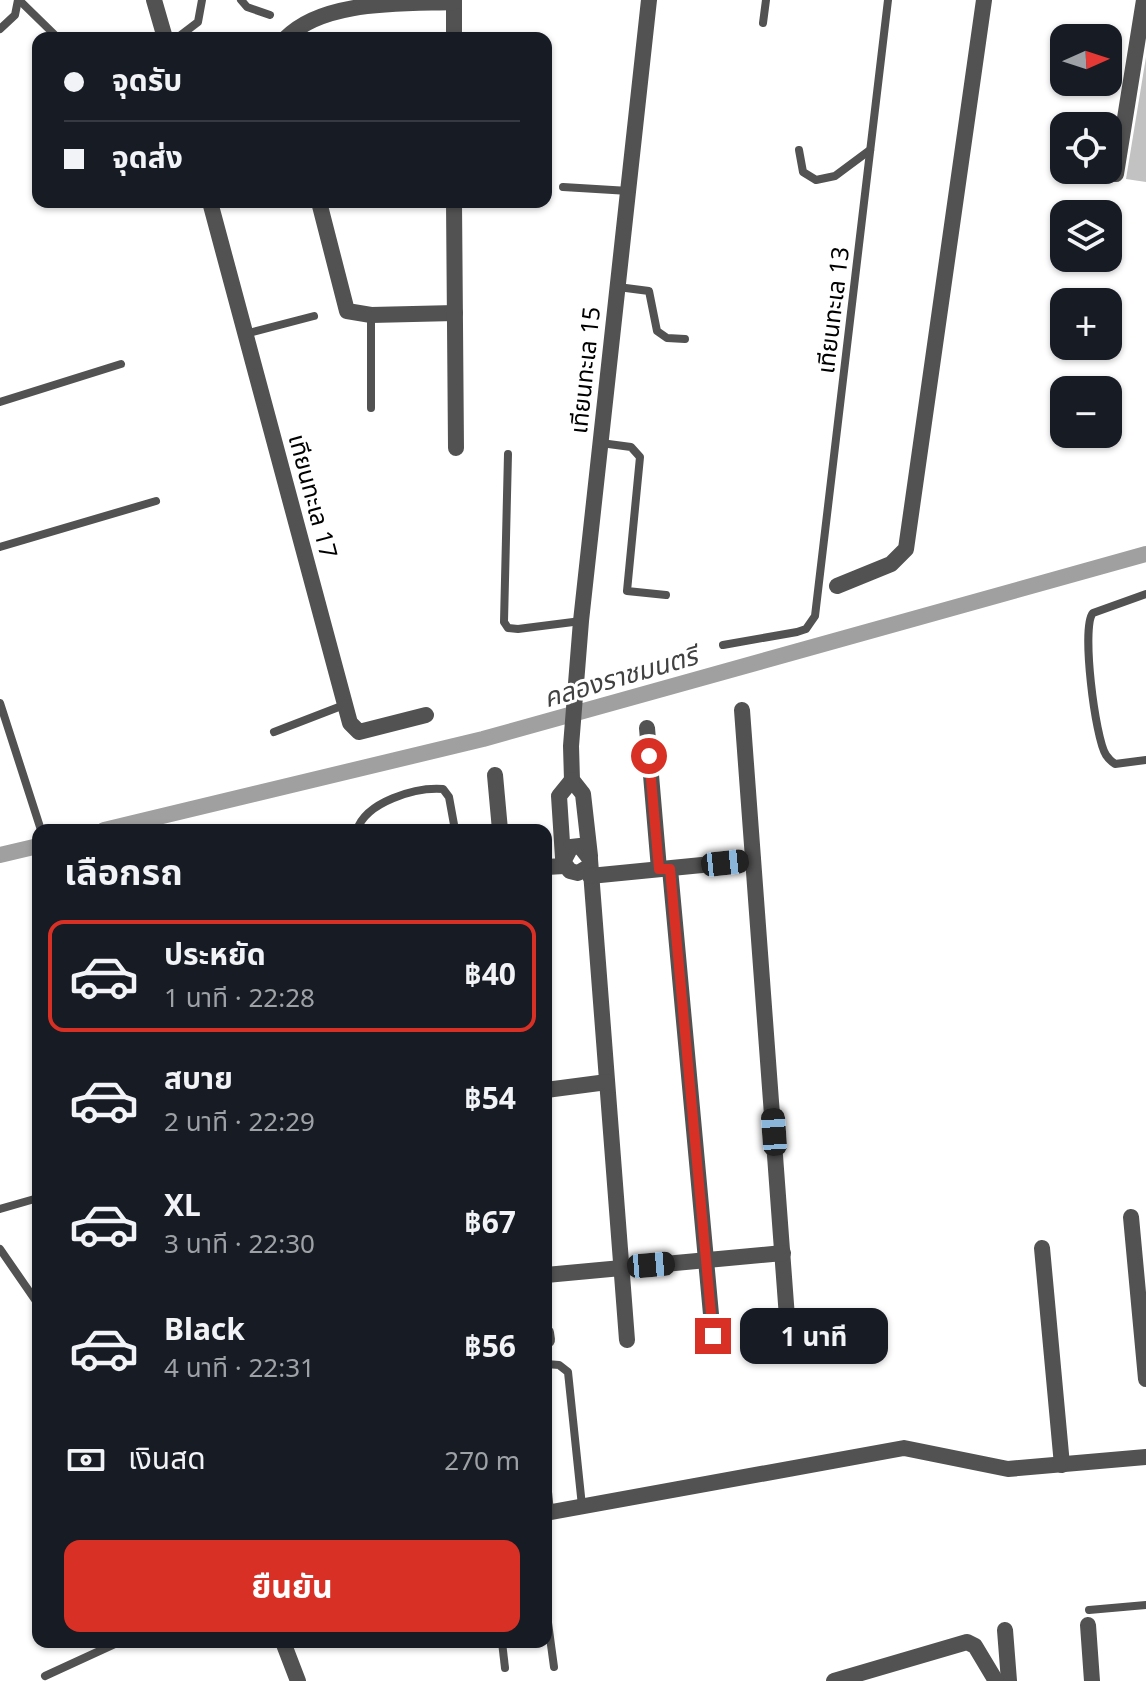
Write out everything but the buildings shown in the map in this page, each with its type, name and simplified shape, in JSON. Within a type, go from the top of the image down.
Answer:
[{"type":"street","points":[[154,0],[163,32]]},
{"type":"street","name":"เทียนทะเล 15","points":[[572,780],[571,746],[581,621],[649,0]]},
{"type":"street","points":[[837,586],[891,564],[906,549],[984,0]]},
{"type":"street","points":[[1122,120],[1144,0]]},
{"type":"street","points":[[293,32],[307,20],[337,6],[454,1],[454,32]]},
{"type":"street","name":"เทียนทะเล 17","points":[[212,208],[350,723],[359,732],[426,715]]},
{"type":"street","points":[[320,208],[347,311],[371,315],[455,313]]},
{"type":"street","points":[[454,208],[456,448]]},
{"type":"street","points":[[742,710],[788,1331]]},
{"type":"street","points":[[647,728],[708,1260],[713,1336]]},
{"type":"street","points":[[495,775],[499,824]]},
{"type":"street","points":[[564,862],[559,796],[572,780],[583,794],[627,1340]]},
{"type":"street","points":[[564,862],[567,849],[576,845],[584,848],[589,866]]},
{"type":"street","points":[[589,866],[665,869],[753,860]]},
{"type":"street","points":[[552,865],[564,862]]},
{"type":"street","points":[[552,1089],[607,1082]]},
{"type":"street","points":[[1131,1217],[1146,1379]]},
{"type":"street","points":[[1042,1248],[1062,1465]]},
{"type":"street","points":[[552,1274],[783,1253]]},
{"type":"street","points":[[552,1511],[904,1448],[999,1469],[1146,1457]]},
{"type":"street","points":[[1088,1618],[1092,1681]]},
{"type":"street","points":[[1005,1630],[1009,1681]]},
{"type":"street","points":[[834,1681],[967,1642],[975,1646],[996,1681]]},
{"type":"street","points":[[285,1648],[298,1681]]},
{"type":"street","points":[[898,1663],[904,1681]]},
{"type":"lane","points":[[0,29],[15,15],[19,0],[52,32]]},
{"type":"lane","points":[[185,32],[198,22],[202,0]]},
{"type":"lane","points":[[241,0],[247,7],[270,15]]},
{"type":"lane","points":[[763,23],[766,0]]},
{"type":"lane","name":"เทียนทะเล 13","points":[[723,645],[797,632],[811,623],[832,484],[888,0]]},
{"type":"lane","points":[[799,150],[803,172],[816,180],[835,176],[870,150]]},
{"type":"lane","points":[[563,187],[629,191]]},
{"type":"lane","points":[[618,287],[649,291],[657,331],[667,338],[685,339]]},
{"type":"lane","points":[[371,315],[371,408]]},
{"type":"lane","points":[[245,335],[314,316]]},
{"type":"lane","points":[[0,402],[121,364]]},
{"type":"lane","points":[[600,443],[631,447],[640,457],[627,591],[666,595]]},
{"type":"lane","points":[[508,454],[504,622],[508,628],[518,629],[581,621]]},
{"type":"lane","points":[[0,547],[156,501]]},
{"type":"lane","points":[[1146,594],[1093,613],[1086,631],[1098,727],[1107,757],[1115,764],[1146,760]]},
{"type":"lane","points":[[0,703],[39,824]]},
{"type":"lane","points":[[274,732],[344,705]]},
{"type":"lane","points":[[359,824],[360,819],[388,801],[443,789],[449,797],[454,824]]},
{"type":"lane","points":[[0,1209],[32,1200]]},
{"type":"lane","points":[[0,1249],[32,1295]]},
{"type":"lane","points":[[552,1364],[559,1365],[568,1372],[582,1506]]},
{"type":"lane","points":[[1088,1618],[1146,1605]]},
{"type":"lane","points":[[45,1676],[106,1648]]},
{"type":"lane","points":[[503,1648],[505,1668]]},
{"type":"lane","points":[[551,1648],[554,1667]]},
{"type":"waterway","name":"คลองราชมนตรี","points":[[129,824],[483,739],[1146,554]]},
{"type":"waterway","name":"คลองราชมนตรี","points":[[0,855],[32,847]]},
{"type":"route","points":[[649,756],[659,869],[670,869],[713,1336]]}]
